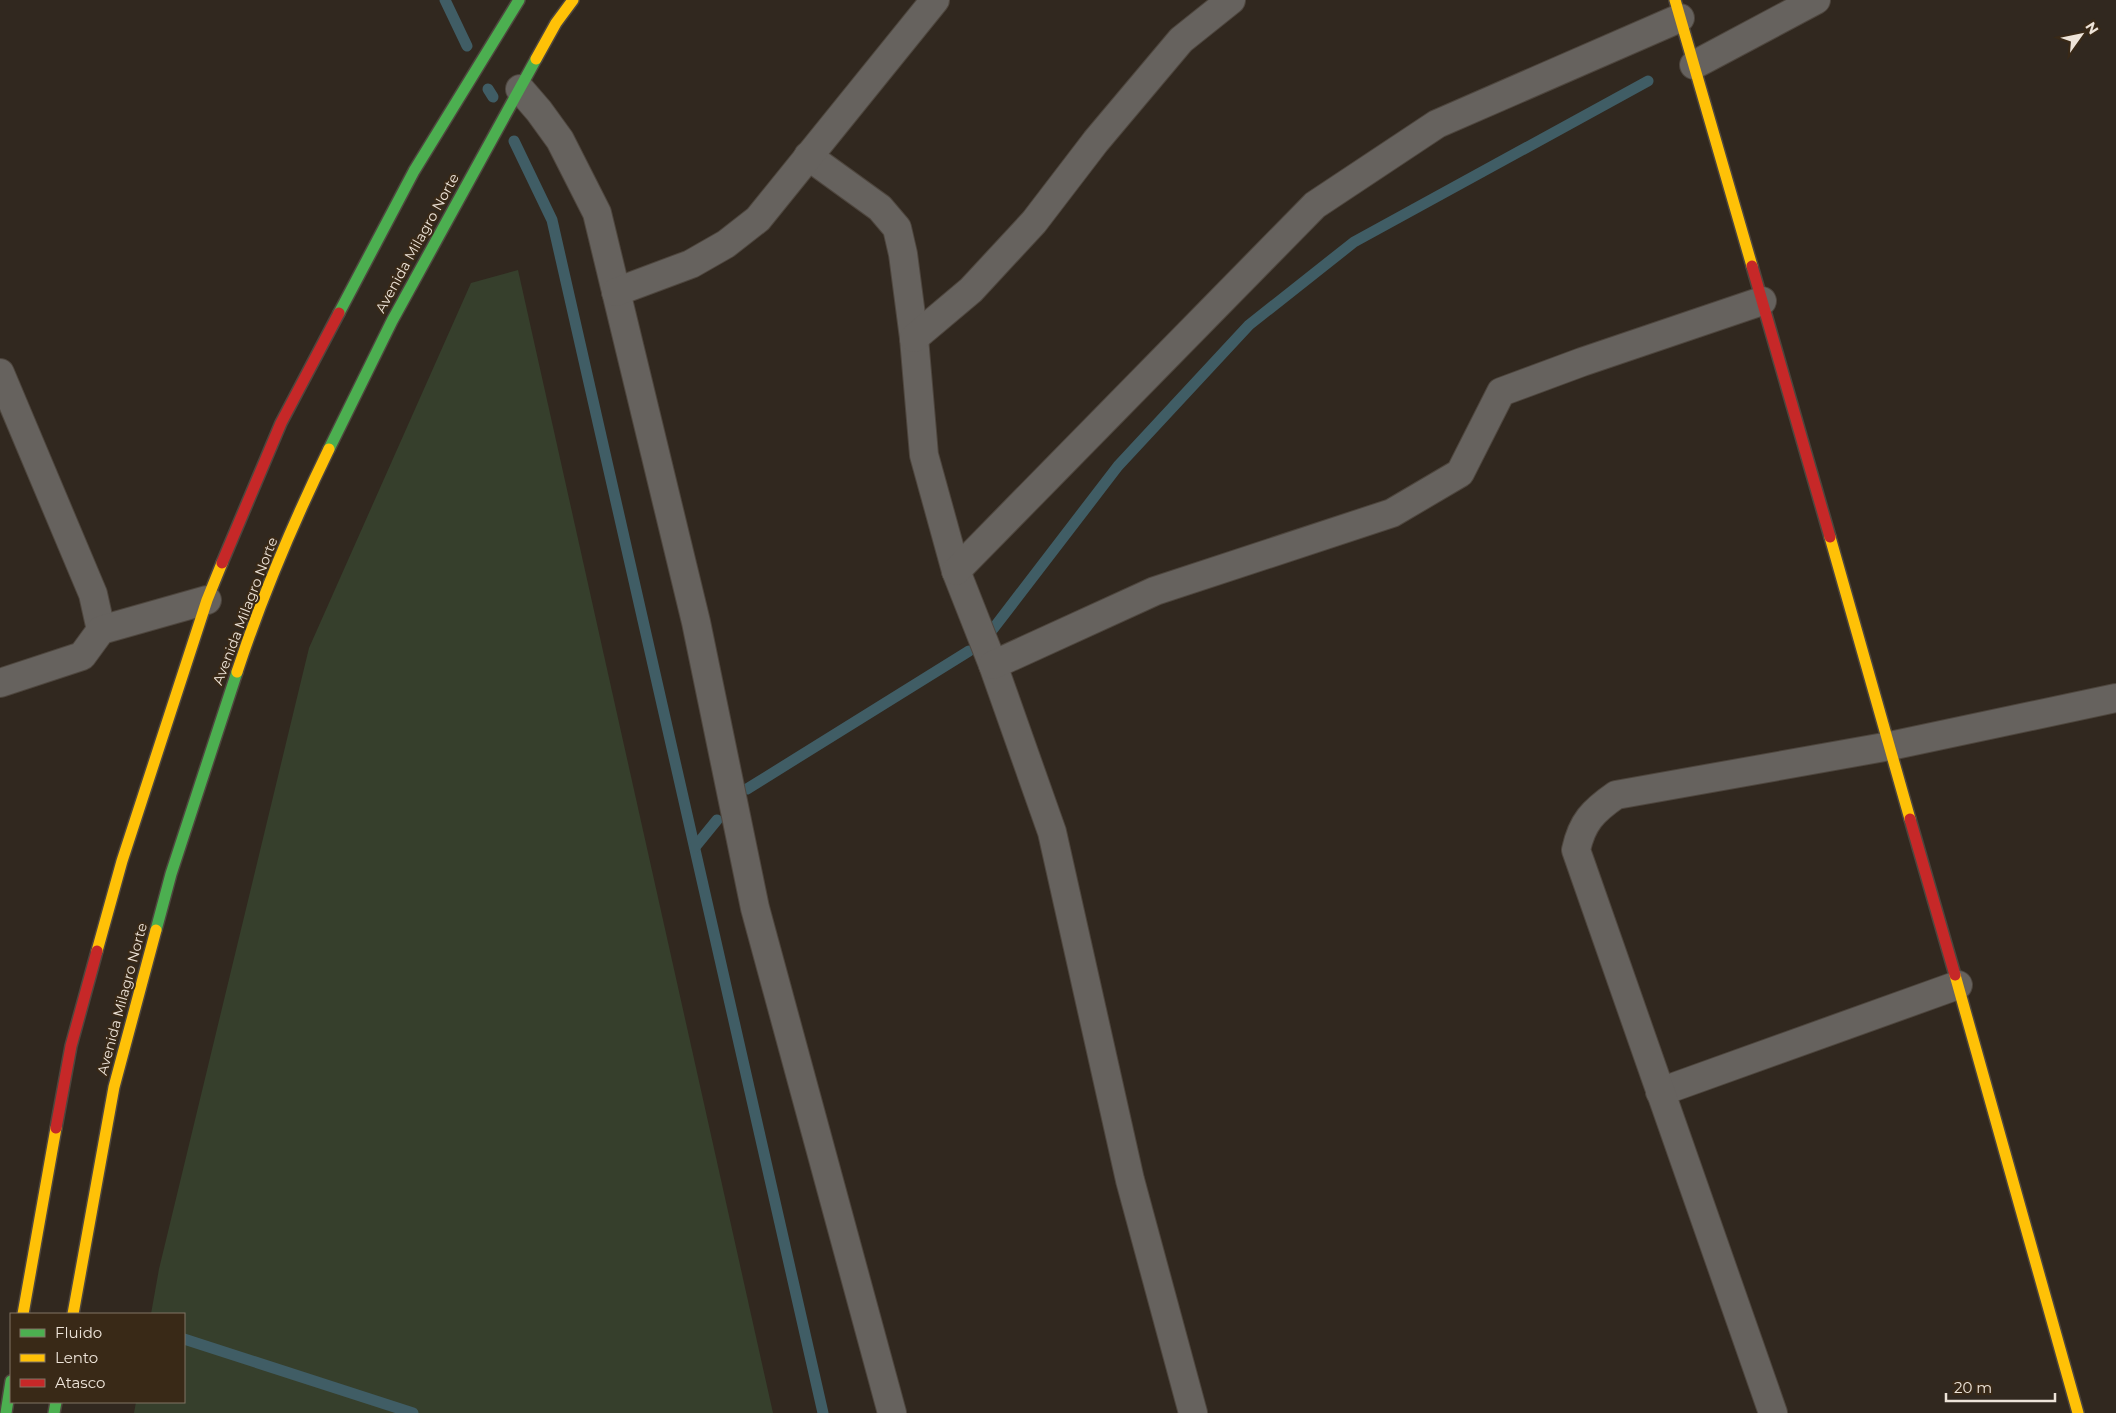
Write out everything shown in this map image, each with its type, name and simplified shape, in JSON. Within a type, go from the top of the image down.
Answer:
[{"type":"main road","points":[[23,1313],[71,1046],[122,861],[208,600],[280,423],[414,171],[519,0]]},
{"type":"main road","name":"Avenida Milagro Norte","points":[[72,1313],[114,1087],[171,874],[248,638],[305,498],[392,321],[556,23],[573,0]]},
{"type":"main road","points":[[1678,9],[1890,746],[2078,1413]]},
{"type":"main road","points":[[6,1413],[10,1387]]},
{"type":"street","points":[[616,292],[690,264],[726,244],[758,219],[936,0]]},
{"type":"street","points":[[914,338],[971,290],[1034,222],[1096,141],[1181,40],[1232,0]]},
{"type":"street","points":[[1694,65],[1816,0]]},
{"type":"street","points":[[956,571],[1315,205],[1437,124],[1678,9]]},
{"type":"street","points":[[520,89],[539,110],[560,140],[597,213],[696,622],[755,908],[892,1413]]},
{"type":"street","points":[[808,156],[880,208],[897,228],[903,254],[914,338],[924,455],[956,571],[993,665],[1052,832],[1130,1180],[1193,1413]]},
{"type":"street","points":[[993,665],[1154,591],[1392,513],[1460,473],[1501,392],[1582,362],[1762,301]]},
{"type":"street","points":[[0,373],[93,594],[101,630]]},
{"type":"street","points":[[0,683],[82,656],[101,630],[208,600]]},
{"type":"street","points":[[1773,1413],[1576,850],[1580,835],[1594,811],[1616,795],[1890,746],[2116,698]]},
{"type":"street","points":[[1660,1092],[1958,985]]},
{"type":"green space","points":[[518,270],[773,1413],[134,1413],[136,1403],[185,1403],[185,1313],[151,1313],[159,1269],[309,648],[471,283]]},
{"type":"waterway","points":[[445,0],[467,46]]},
{"type":"waterway","points":[[993,629],[1118,466],[1249,325],[1354,242],[1648,81]]},
{"type":"waterway","points":[[488,89],[493,97]]},
{"type":"waterway","points":[[514,141],[552,220],[823,1413]]},
{"type":"waterway","points":[[747,789],[969,651]]},
{"type":"waterway","points":[[695,847],[717,820]]},
{"type":"waterway","points":[[185,1339],[413,1413]]},
{"type":"traffic: fast","points":[[339,313],[414,171],[519,0]]},
{"type":"traffic: fast","points":[[329,449],[392,321],[536,59]]},
{"type":"traffic: fast","points":[[156,930],[171,874],[237,672]]},
{"type":"traffic: fast","points":[[6,1413],[10,1387]]},
{"type":"traffic: fast","points":[[54,1413],[56,1403]]},
{"type":"traffic: slow","points":[[536,59],[556,23],[573,0]]},
{"type":"traffic: slow","points":[[1675,0],[1752,266]]},
{"type":"traffic: slow","points":[[237,672],[279,559],[329,449]]},
{"type":"traffic: slow","points":[[1830,537],[1910,819]]},
{"type":"traffic: slow","points":[[97,951],[122,861],[207,600],[222,563]]},
{"type":"traffic: slow","points":[[73,1313],[114,1087],[156,930]]},
{"type":"traffic: slow","points":[[1955,975],[2078,1413]]},
{"type":"traffic: slow","points":[[23,1313],[56,1128]]},
{"type":"traffic: jam","points":[[1752,266],[1830,537]]},
{"type":"traffic: jam","points":[[222,563],[281,423],[339,313]]},
{"type":"traffic: jam","points":[[1910,819],[1955,975]]},
{"type":"traffic: jam","points":[[56,1128],[71,1046],[97,951]]}]
